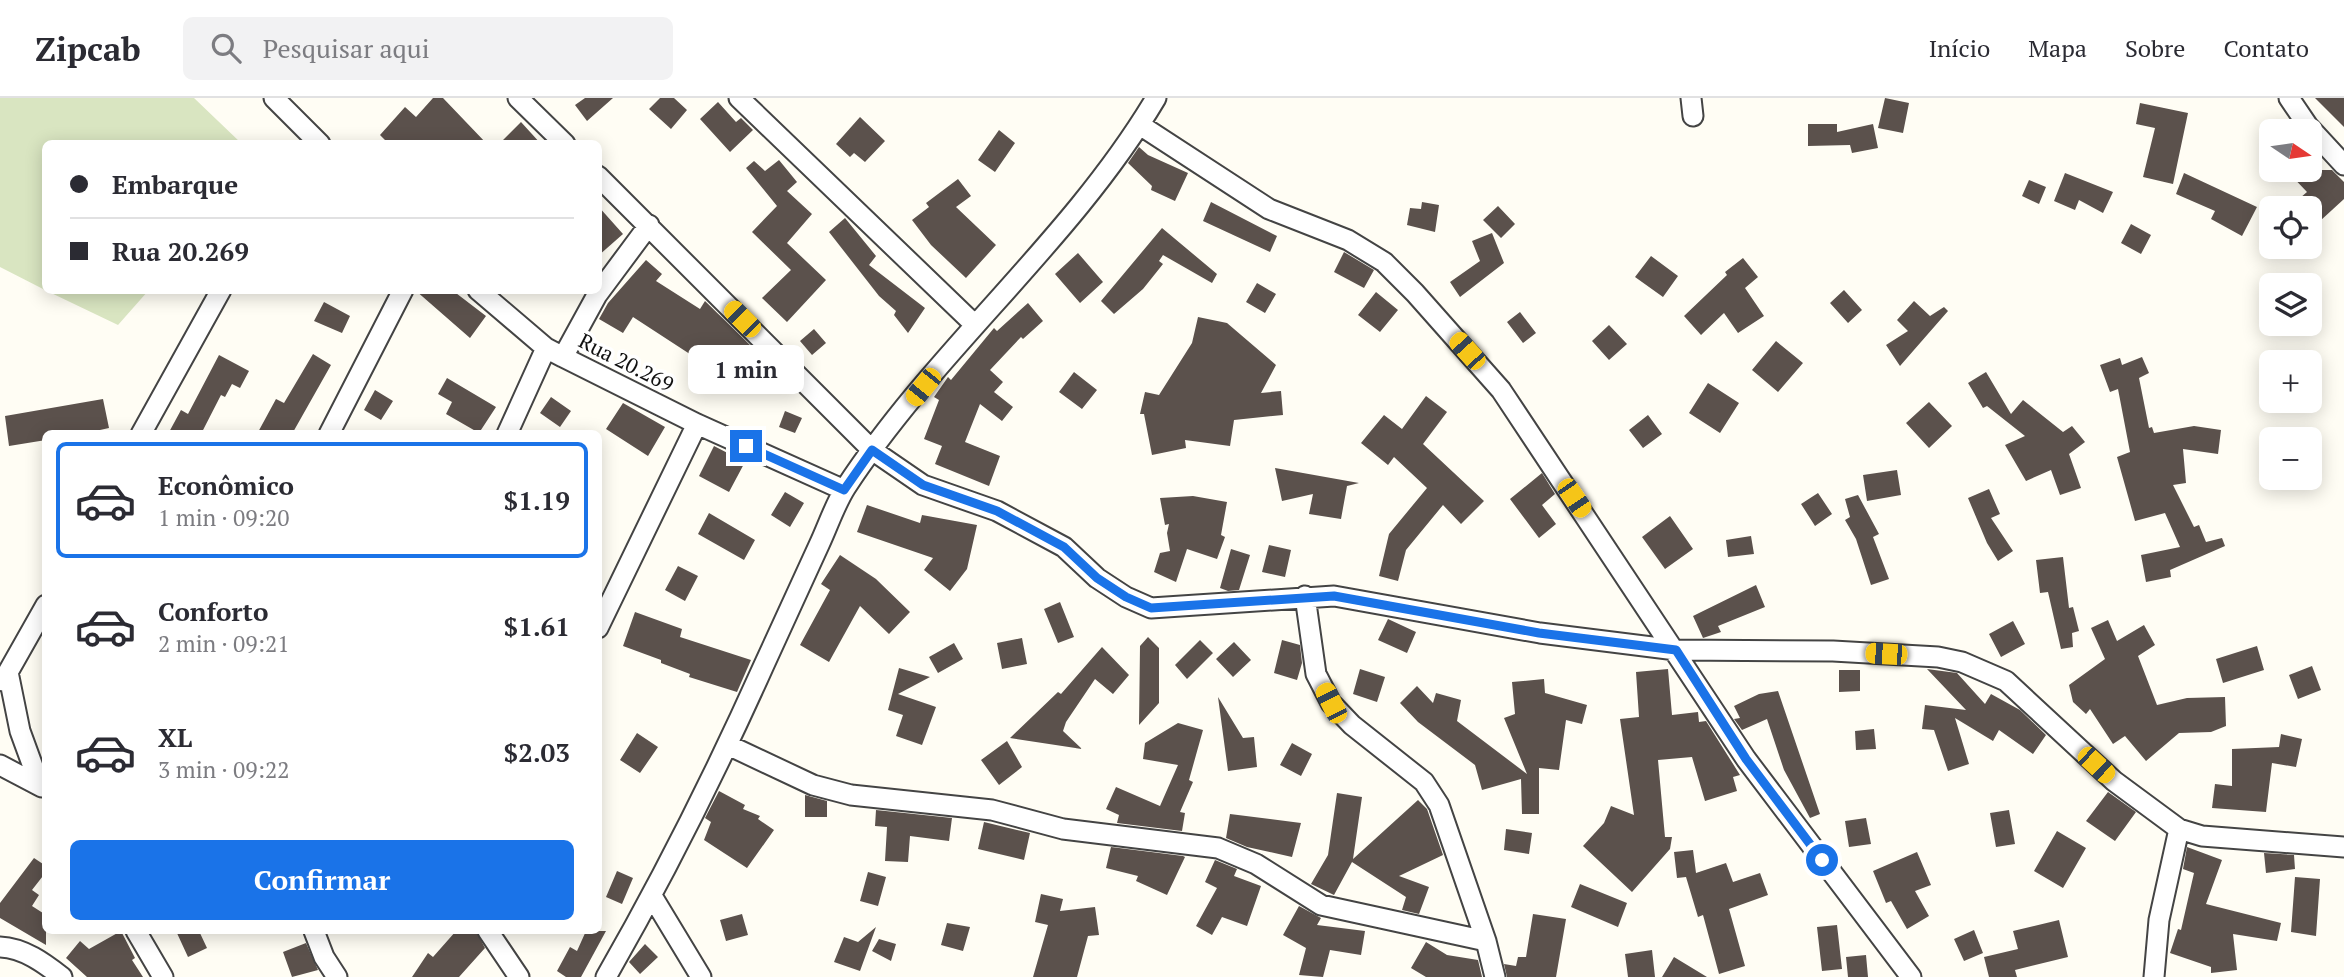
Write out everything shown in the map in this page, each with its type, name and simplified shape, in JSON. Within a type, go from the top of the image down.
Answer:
[{"type":"street","points":[[274,98],[311,140]]},
{"type":"street","points":[[518,98],[561,140]]},
{"type":"street","points":[[739,98],[974,324]]},
{"type":"street","points":[[606,977],[652,896],[728,745],[844,490],[872,450],[974,324],[1068,218],[1140,125],[1156,98]]},
{"type":"street","points":[[2289,98],[2308,126],[2344,165]]},
{"type":"street","points":[[1140,125],[1269,209],[1348,240],[1384,261],[1502,390],[1746,759],[1911,977]]},
{"type":"street","points":[[602,180],[872,450],[923,485],[997,511],[1064,547],[1097,578],[1126,597],[1151,608],[1334,596],[1539,633],[1676,650],[1833,650],[1938,657],[1962,662],[2006,681],[2114,781],[2179,829],[2202,836],[2344,848]]},
{"type":"street","points":[[602,288],[649,225]]},
{"type":"street","points":[[143,430],[219,294]]},
{"type":"street","points":[[331,430],[401,294]]},
{"type":"street","name":"Rua 20.269","points":[[483,294],[555,352],[697,424],[844,490]]},
{"type":"street","points":[[509,430],[555,352],[598,294]]},
{"type":"street","points":[[602,620],[697,424]]},
{"type":"street","points":[[1305,596],[1316,674],[1331,703],[1352,725],[1424,782],[1439,805],[1486,941],[1495,977]]},
{"type":"street","points":[[42,612],[4,679],[20,731],[42,787]]},
{"type":"street","points":[[728,745],[813,785],[851,794],[992,810],[1063,829],[1218,848],[1256,864],[1321,905],[1486,941]]},
{"type":"street","points":[[0,765],[42,787]]},
{"type":"street","points":[[2154,977],[2159,920],[2179,829]]},
{"type":"street","points":[[652,896],[701,977]]},
{"type":"street","points":[[138,934],[163,977]]},
{"type":"street","points":[[315,934],[324,957],[337,977]]},
{"type":"street","points":[[490,934],[519,977]]},
{"type":"street","points":[[0,947],[10,948],[41,961],[62,977]]},
{"type":"green space","points":[[0,98],[194,98],[238,140],[42,140],[42,288],[0,267]]},
{"type":"green space","points":[[53,294],[145,294],[118,325]]},
{"type":"building","points":[[433,98],[443,98],[483,140],[385,140],[380,135],[405,107],[416,117]]},
{"type":"building","points":[[585,98],[613,98],[587,121],[575,105]]},
{"type":"building","points":[[660,98],[674,98],[687,110],[671,129],[649,109]]},
{"type":"building","points":[[1885,98],[1909,103],[1903,133],[1878,128]]},
{"type":"building","points":[[2315,98],[2344,98],[2344,127]]},
{"type":"building","points":[[718,102],[736,122],[741,118],[753,130],[730,152],[700,119]]},
{"type":"building","points":[[2140,103],[2188,113],[2173,184],[2143,177],[2155,128],[2136,124]]},
{"type":"building","points":[[860,117],[885,141],[865,162],[854,153],[850,157],[836,144]]},
{"type":"building","points":[[521,122],[537,140],[503,140]]},
{"type":"building","points":[[1808,124],[1837,124],[1837,132],[1873,124],[1878,148],[1852,153],[1850,145],[1808,146]]},
{"type":"building","points":[[999,130],[1015,143],[995,172],[978,160]]},
{"type":"building","points":[[1139,147],[1148,155],[1188,173],[1175,201],[1151,190],[1152,186],[1128,163]]},
{"type":"building","points":[[779,160],[797,182],[787,191],[812,214],[787,243],[826,280],[787,322],[762,298],[791,270],[752,232],[777,206],[746,168],[754,161],[765,171]]},
{"type":"building","points":[[2322,170],[2332,170],[2344,182],[2344,199],[2322,219],[2322,196],[2302,196],[2307,192],[2297,182],[2322,182]]},
{"type":"building","points":[[2065,173],[2113,192],[2103,213],[2079,200],[2075,210],[2054,201]]},
{"type":"building","points":[[2184,173],[2257,207],[2242,236],[2211,219],[2215,211],[2176,194]]},
{"type":"building","points":[[958,179],[971,196],[956,207],[996,245],[966,278],[931,245],[912,220],[929,207],[926,203]]},
{"type":"building","points":[[2029,180],[2046,187],[2039,204],[2022,196]]},
{"type":"building","points":[[1211,202],[1277,236],[1270,252],[1203,221]]},
{"type":"building","points":[[1422,202],[1439,205],[1435,232],[1407,225],[1410,208],[1421,209]]},
{"type":"building","points":[[1498,206],[1515,224],[1501,238],[1483,220]]},
{"type":"building","points":[[602,210],[623,234],[602,252]]},
{"type":"building","points":[[845,218],[876,256],[869,265],[925,308],[908,333],[894,315],[896,311],[879,296],[829,232]]},
{"type":"building","points":[[2131,224],[2151,235],[2141,254],[2121,243]]},
{"type":"building","points":[[1162,228],[1217,274],[1212,283],[1163,255],[1159,261],[1163,264],[1143,289],[1114,314],[1101,301]]},
{"type":"building","points":[[1492,233],[1504,263],[1460,297],[1450,282],[1480,261],[1472,241]]},
{"type":"building","points":[[1344,252],[1374,270],[1364,288],[1334,272]]},
{"type":"building","points":[[1078,253],[1103,282],[1080,303],[1055,274]]},
{"type":"building","points":[[1651,256],[1678,276],[1663,297],[1635,277]]},
{"type":"building","points":[[1743,258],[1758,277],[1745,288],[1764,316],[1738,333],[1724,313],[1701,335],[1684,316],[1727,275],[1725,272]]},
{"type":"building","points":[[646,260],[662,274],[656,281],[700,309],[705,301],[750,345],[722,383],[695,366],[699,360],[633,317],[623,333],[599,319],[608,303]]},
{"type":"building","points":[[1257,283],[1276,294],[1265,313],[1246,302]]},
{"type":"building","points":[[1844,290],[1862,310],[1848,323],[1830,303]]},
{"type":"building","points":[[1376,292],[1398,310],[1380,332],[1358,315]]},
{"type":"building","points":[[420,294],[457,294],[486,316],[470,338]]},
{"type":"building","points":[[1914,301],[1930,316],[1944,307],[1948,311],[1900,366],[1886,345],[1908,331],[1897,320]]},
{"type":"building","points":[[324,302],[350,316],[342,333],[314,321]]},
{"type":"building","points":[[1028,303],[1043,321],[1023,339],[1021,337],[990,370],[1003,382],[994,392],[1013,407],[1002,421],[980,404],[965,442],[1000,456],[989,486],[935,464],[942,446],[924,439],[939,400],[934,397],[948,377],[951,380],[994,328],[997,331]]},
{"type":"building","points":[[1520,312],[1536,333],[1523,343],[1507,322]]},
{"type":"building","points":[[1198,317],[1227,323],[1276,365],[1261,393],[1281,391],[1283,415],[1234,420],[1230,446],[1185,440],[1186,448],[1152,455],[1144,414],[1140,414],[1145,392],[1159,395],[1192,343]]},
{"type":"building","points":[[1609,325],[1627,344],[1609,360],[1592,341]]},
{"type":"building","points":[[814,329],[826,343],[812,355],[800,341]]},
{"type":"building","points":[[1776,341],[1803,363],[1778,392],[1752,370]]},
{"type":"building","points":[[313,354],[331,365],[294,430],[259,430],[276,399],[284,403]]},
{"type":"building","points":[[219,355],[249,371],[240,388],[232,384],[225,397],[221,395],[203,430],[170,430],[181,410],[188,414]]},
{"type":"building","points":[[2142,357],[2149,373],[2139,378],[2149,428],[2152,427],[2154,433],[2194,426],[2221,430],[2218,454],[2183,449],[2186,483],[2173,485],[2194,527],[2199,525],[2206,542],[2222,538],[2225,546],[2170,570],[2171,577],[2146,582],[2141,555],[2180,547],[2165,513],[2135,521],[2117,457],[2130,452],[2118,389],[2110,392],[2100,365],[2120,358],[2122,365]]},
{"type":"building","points":[[1074,372],[1097,390],[1082,409],[1059,392]]},
{"type":"building","points":[[1986,372],[2011,414],[2023,400],[2063,432],[2072,426],[2085,442],[2069,454],[2081,488],[2060,495],[2051,470],[2026,481],[2005,445],[2025,436],[1987,406],[1983,408],[1968,383]]},
{"type":"building","points":[[447,378],[496,407],[481,430],[474,430],[446,414],[452,402],[438,394]]},
{"type":"building","points":[[1708,383],[1739,403],[1720,433],[1689,413]]},
{"type":"building","points":[[375,390],[393,401],[381,420],[364,410]]},
{"type":"building","points":[[1426,396],[1447,412],[1423,444],[1484,501],[1461,524],[1443,505],[1406,550],[1398,581],[1379,576],[1389,534],[1427,488],[1394,457],[1388,465],[1361,443],[1384,415],[1402,429]]},
{"type":"building","points":[[551,397],[571,411],[560,427],[540,413]]},
{"type":"building","points":[[103,399],[109,428],[42,430],[42,441],[9,446],[5,416]]},
{"type":"building","points":[[1929,402],[1952,426],[1929,448],[1906,423]]},
{"type":"building","points":[[623,403],[665,427],[648,456],[606,429]]},
{"type":"building","points":[[785,411],[802,418],[795,433],[779,427]]},
{"type":"building","points":[[1648,415],[1662,434],[1643,448],[1629,430]]},
{"type":"building","points":[[714,446],[745,462],[729,492],[699,476]]},
{"type":"building","points":[[1275,468],[1359,483],[1347,486],[1341,519],[1309,514],[1313,494],[1282,501]]},
{"type":"building","points":[[1897,470],[1901,495],[1867,501],[1863,475]]},
{"type":"building","points":[[1542,473],[1555,494],[1542,505],[1556,524],[1539,538],[1510,499]]},
{"type":"building","points":[[1989,489],[2000,514],[1991,518],[2013,551],[1998,561],[1987,543],[1968,498]]},
{"type":"building","points":[[785,492],[804,503],[790,527],[771,515]]},
{"type":"building","points":[[1818,493],[1832,514],[1815,526],[1801,504]]},
{"type":"building","points":[[1858,495],[1879,534],[1873,537],[1889,579],[1871,585],[1856,539],[1845,520],[1850,517],[1845,499]]},
{"type":"building","points":[[1193,496],[1227,502],[1221,535],[1225,537],[1217,559],[1187,549],[1176,582],[1154,572],[1160,553],[1170,551],[1167,533],[1169,524],[1165,525],[1160,498]]},
{"type":"building","points":[[867,505],[920,523],[922,515],[977,525],[967,569],[950,591],[924,570],[933,558],[857,532]]},
{"type":"building","points":[[709,513],[755,540],[744,560],[698,534]]},
{"type":"building","points":[[1670,516],[1693,549],[1665,569],[1642,537]]},
{"type":"building","points":[[1751,536],[1754,554],[1728,557],[1726,540]]},
{"type":"building","points":[[1269,545],[1291,550],[1285,577],[1262,572]]},
{"type":"building","points":[[1231,549],[1250,555],[1239,590],[1228,591],[1220,588]]},
{"type":"building","points":[[840,555],[876,579],[910,612],[889,634],[860,606],[829,662],[800,645],[830,590],[821,584]]},
{"type":"building","points":[[2063,557],[2069,608],[2073,607],[2079,631],[2072,633],[2073,647],[2061,649],[2048,592],[2040,593],[2036,560]]},
{"type":"building","points":[[678,566],[698,576],[685,601],[665,590]]},
{"type":"building","points":[[1756,585],[1765,607],[1718,626],[1721,632],[1703,638],[1693,616]]},
{"type":"building","points":[[1060,602],[1074,637],[1058,643],[1044,609]]},
{"type":"building","points":[[635,612],[682,629],[680,637],[751,660],[737,692],[689,677],[690,674],[661,663],[661,660],[623,646]]},
{"type":"building","points":[[1388,619],[1416,632],[1407,653],[1378,640]]},
{"type":"building","points":[[2108,620],[2117,641],[2144,625],[2155,645],[2138,656],[2157,705],[2187,698],[2225,697],[2226,726],[2211,732],[2179,733],[2146,761],[2125,736],[2113,744],[2090,709],[2086,714],[2073,702],[2069,685],[2105,659],[2091,628]]},
{"type":"building","points":[[2013,621],[2025,644],[2001,657],[1989,634]]},
{"type":"building","points":[[1148,637],[1159,648],[1159,703],[1139,725],[1140,646]]},
{"type":"building","points":[[1022,638],[1027,664],[1002,669],[997,643]]},
{"type":"building","points":[[1200,640],[1213,653],[1187,679],[1175,665]]},
{"type":"building","points":[[1282,640],[1300,645],[1302,663],[1297,680],[1274,673]]},
{"type":"building","points":[[1234,642],[1251,660],[1233,677],[1216,659]]},
{"type":"building","points":[[954,643],[963,659],[938,673],[929,657]]},
{"type":"building","points":[[2257,646],[2264,670],[2223,683],[2216,659]]},
{"type":"building","points":[[1102,647],[1129,675],[1113,694],[1095,679],[1066,722],[1063,731],[1082,749],[1010,738],[1058,692],[1061,694]]},
{"type":"building","points":[[2312,666],[2321,690],[2298,699],[2289,675]]},
{"type":"building","points":[[899,668],[930,677],[898,694],[936,707],[922,745],[896,736],[903,715],[888,710]]},
{"type":"building","points":[[1360,669],[1385,677],[1377,702],[1353,694]]},
{"type":"building","points":[[1668,669],[1672,715],[1698,712],[1699,722],[1706,721],[1740,775],[1733,777],[1737,791],[1705,801],[1692,757],[1658,760],[1665,837],[1672,837],[1670,849],[1632,892],[1583,846],[1604,823],[1611,806],[1634,815],[1620,719],[1639,717],[1636,672]]},
{"type":"building","points":[[1927,669],[1957,673],[1985,704],[1991,694],[2020,710],[2046,735],[2033,754],[1999,730],[1993,741],[1955,718],[1969,764],[1948,771],[1934,730],[1922,729],[1925,705],[1966,710]]},
{"type":"building","points":[[1839,670],[1860,670],[1860,691],[1839,692]]},
{"type":"building","points":[[1544,679],[1545,693],[1587,705],[1582,724],[1566,720],[1559,770],[1539,768],[1539,814],[1522,814],[1521,779],[1482,790],[1475,765],[1418,722],[1400,703],[1417,686],[1433,703],[1436,693],[1461,700],[1457,721],[1527,774],[1504,718],[1515,714],[1512,682]]},
{"type":"building","points":[[1778,691],[1820,814],[1810,818],[1784,770],[1767,719],[1742,730],[1734,719],[1740,718],[1734,706],[1759,694]]},
{"type":"building","points":[[1218,697],[1243,738],[1254,737],[1257,767],[1228,771]]},
{"type":"building","points":[[1178,723],[1203,730],[1189,780],[1193,782],[1180,812],[1185,813],[1182,831],[1117,823],[1119,815],[1106,809],[1116,787],[1160,806],[1178,765],[1143,759],[1145,743]]},
{"type":"building","points":[[1874,729],[1876,749],[1856,750],[1855,731]]},
{"type":"building","points":[[637,733],[658,747],[640,773],[620,760]]},
{"type":"building","points":[[2281,734],[2302,739],[2296,767],[2272,763],[2266,812],[2212,808],[2215,784],[2232,786],[2232,749],[2279,747]]},
{"type":"building","points":[[1007,741],[1022,767],[999,785],[981,760]]},
{"type":"building","points":[[1292,743],[1312,754],[1301,776],[1280,765]]},
{"type":"building","points":[[719,791],[745,805],[743,809],[760,816],[758,819],[774,830],[747,868],[704,840],[711,822],[705,818]]},
{"type":"building","points":[[2108,792],[2136,812],[2115,841],[2086,821]]},
{"type":"building","points":[[1337,793],[1362,797],[1353,859],[1418,800],[1427,809],[1443,855],[1399,876],[1429,887],[1419,914],[1402,910],[1406,897],[1352,862],[1334,895],[1311,884],[1328,855]]},
{"type":"building","points":[[805,795],[827,801],[827,817],[805,817]]},
{"type":"building","points":[[876,810],[952,818],[949,841],[910,836],[908,862],[885,861],[887,827],[875,826]]},
{"type":"building","points":[[2009,810],[2015,844],[1996,847],[1990,813]]},
{"type":"building","points":[[1230,814],[1301,823],[1292,857],[1247,847],[1226,838]]},
{"type":"building","points":[[1866,818],[1871,844],[1849,847],[1845,821]]},
{"type":"building","points":[[984,822],[1030,833],[1024,860],[978,849]]},
{"type":"building","points":[[1506,829],[1532,833],[1529,854],[1504,850]]},
{"type":"building","points":[[2057,831],[2086,848],[2063,888],[2034,871]]},
{"type":"building","points":[[1111,847],[1185,857],[1167,895],[1136,881],[1138,876],[1106,868]]},
{"type":"building","points":[[2187,847],[2222,860],[2206,904],[2281,923],[2277,941],[2233,934],[2237,970],[2211,973],[2211,967],[2170,953],[2178,929],[2181,930],[2194,873],[2183,869]]},
{"type":"building","points":[[1693,850],[1696,873],[1726,863],[1733,882],[1760,873],[1768,895],[1729,909],[1745,966],[1719,974],[1703,915],[1698,917],[1686,877],[1677,878],[1674,852]]},
{"type":"building","points":[[1917,852],[1931,885],[1915,891],[1929,916],[1907,929],[1891,901],[1886,903],[1873,871]]},
{"type":"building","points":[[2264,853],[2294,855],[2295,869],[2266,873]]},
{"type":"building","points":[[34,858],[42,863],[42,877],[32,890],[39,895],[32,906],[42,912],[42,934],[46,934],[46,945],[0,918],[0,903]]},
{"type":"building","points":[[1215,860],[1237,869],[1234,876],[1261,886],[1247,926],[1222,917],[1212,935],[1196,926],[1217,888],[1205,882]]},
{"type":"building","points":[[617,871],[633,878],[622,904],[606,897]]},
{"type":"building","points":[[868,872],[886,877],[878,906],[860,901]]},
{"type":"building","points":[[2295,877],[2320,879],[2316,936],[2291,932]]},
{"type":"building","points":[[1580,884],[1627,903],[1618,927],[1571,907]]},
{"type":"building","points":[[1041,894],[1063,899],[1060,911],[1095,907],[1099,935],[1088,936],[1077,977],[1033,977],[1048,925],[1035,922]]},
{"type":"building","points":[[1299,906],[1321,918],[1317,925],[1365,931],[1361,955],[1330,950],[1323,977],[1299,975],[1306,948],[1283,935]]},
{"type":"building","points":[[742,914],[748,935],[726,941],[720,920]]},
{"type":"building","points":[[1533,914],[1566,919],[1556,977],[1507,977],[1504,964],[1516,966],[1518,957],[1526,957]]},
{"type":"building","points":[[2059,920],[2068,957],[2015,970],[2017,977],[1989,977],[1984,957],[2018,949],[2013,931]]},
{"type":"building","points":[[947,923],[970,927],[963,951],[941,945]]},
{"type":"building","points":[[1837,925],[1842,969],[1822,971],[1817,927]]},
{"type":"building","points":[[876,927],[860,971],[834,962],[844,937],[858,942]]},
{"type":"building","points":[[1974,930],[1983,953],[1964,961],[1954,939]]},
{"type":"building","points":[[602,931],[606,931],[581,977],[566,977],[557,971],[570,947],[577,951],[585,934],[602,934]]},
{"type":"building","points":[[116,934],[123,934],[135,958],[132,960],[143,977],[87,977],[66,958],[80,941],[89,949]]},
{"type":"building","points":[[177,934],[200,934],[207,948],[188,957]]},
{"type":"building","points":[[453,934],[478,934],[485,948],[459,977],[412,977],[428,953],[433,957]]},
{"type":"building","points":[[879,939],[896,944],[891,961],[872,951]]},
{"type":"building","points":[[1426,942],[1447,955],[1478,960],[1482,977],[1426,977],[1411,968]]},
{"type":"building","points":[[306,943],[318,970],[292,977],[283,952]]},
{"type":"building","points":[[645,944],[658,957],[640,974],[629,962]]},
{"type":"building","points":[[1652,950],[1655,977],[1628,977],[1625,954]]},
{"type":"building","points":[[1866,955],[1868,977],[1848,977],[1846,957]]},
{"type":"building","points":[[1674,957],[1707,977],[1662,977]]},
{"type":"route","points":[[746,446],[844,490],[872,450],[923,485],[997,511],[1064,547],[1097,578],[1126,597],[1151,608],[1334,596],[1539,633],[1676,650],[1746,759],[1822,860]]}]
